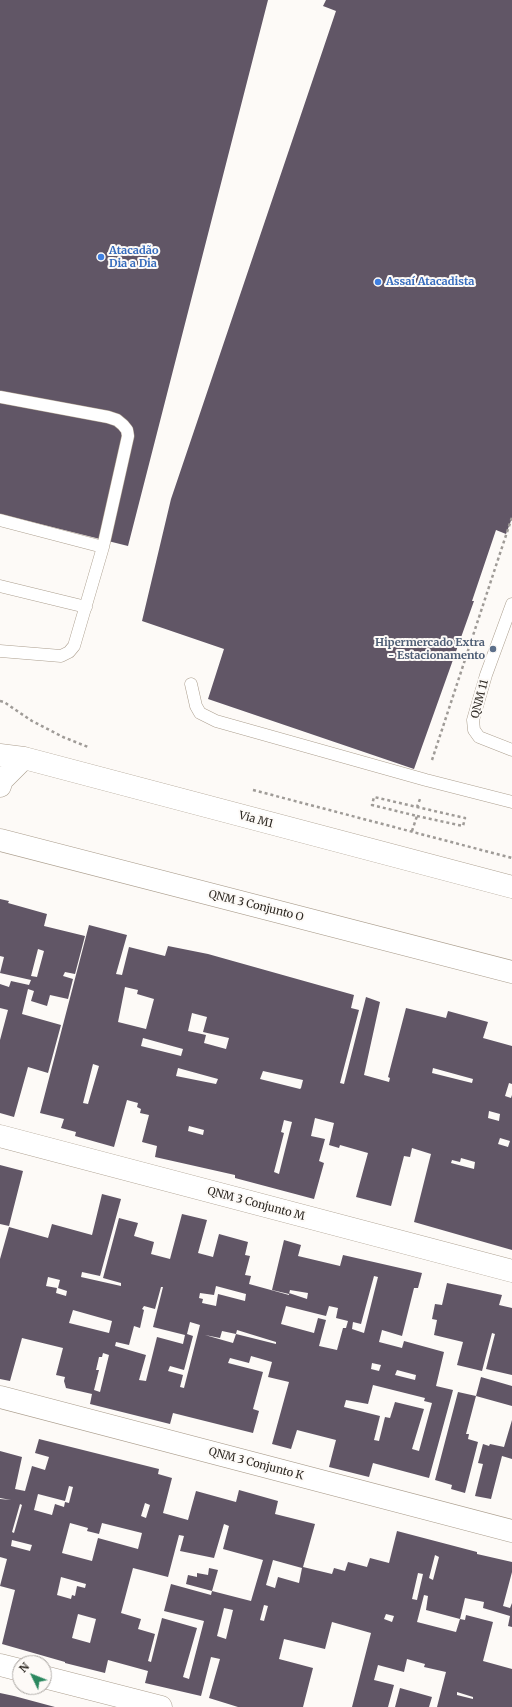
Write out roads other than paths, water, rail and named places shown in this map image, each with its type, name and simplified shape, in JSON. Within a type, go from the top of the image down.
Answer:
[{"type":"street","name":"Via M1","points":[[0,755],[24,758],[512,887]]},
{"type":"street","points":[[0,786],[2,780],[24,758]]},
{"type":"street","name":"QNM 3 Conjunto O","points":[[0,840],[512,972]]},
{"type":"street","name":"QNM 3 Conjunto M","points":[[0,1136],[512,1271]]},
{"type":"street","name":"QNM 3 Conjunto K","points":[[0,1398],[512,1531]]},
{"type":"street","points":[[0,1665],[12,1668]]},
{"type":"street","points":[[52,1678],[161,1707]]},
{"type":"lane","points":[[0,397],[108,417],[117,420],[127,430],[128,436],[102,547],[86,608],[74,646],[61,656],[0,651]]},
{"type":"lane","points":[[0,520],[102,547]]},
{"type":"lane","points":[[0,586],[86,608]]},
{"type":"lane","name":"QNM 11","points":[[512,604],[486,675],[473,720],[474,730],[479,737],[512,750]]},
{"type":"lane","points":[[191,684],[196,706],[200,713],[209,718],[426,780],[512,802]]},
{"type":"place","name":"Atacadão Dia a Dia","points":[[101,257]]},
{"type":"place","name":"Assaí Atacadista","points":[[378,282]]},
{"type":"place","name":"Hipermercado Extra - Estacionamento","points":[[493,649]]}]
